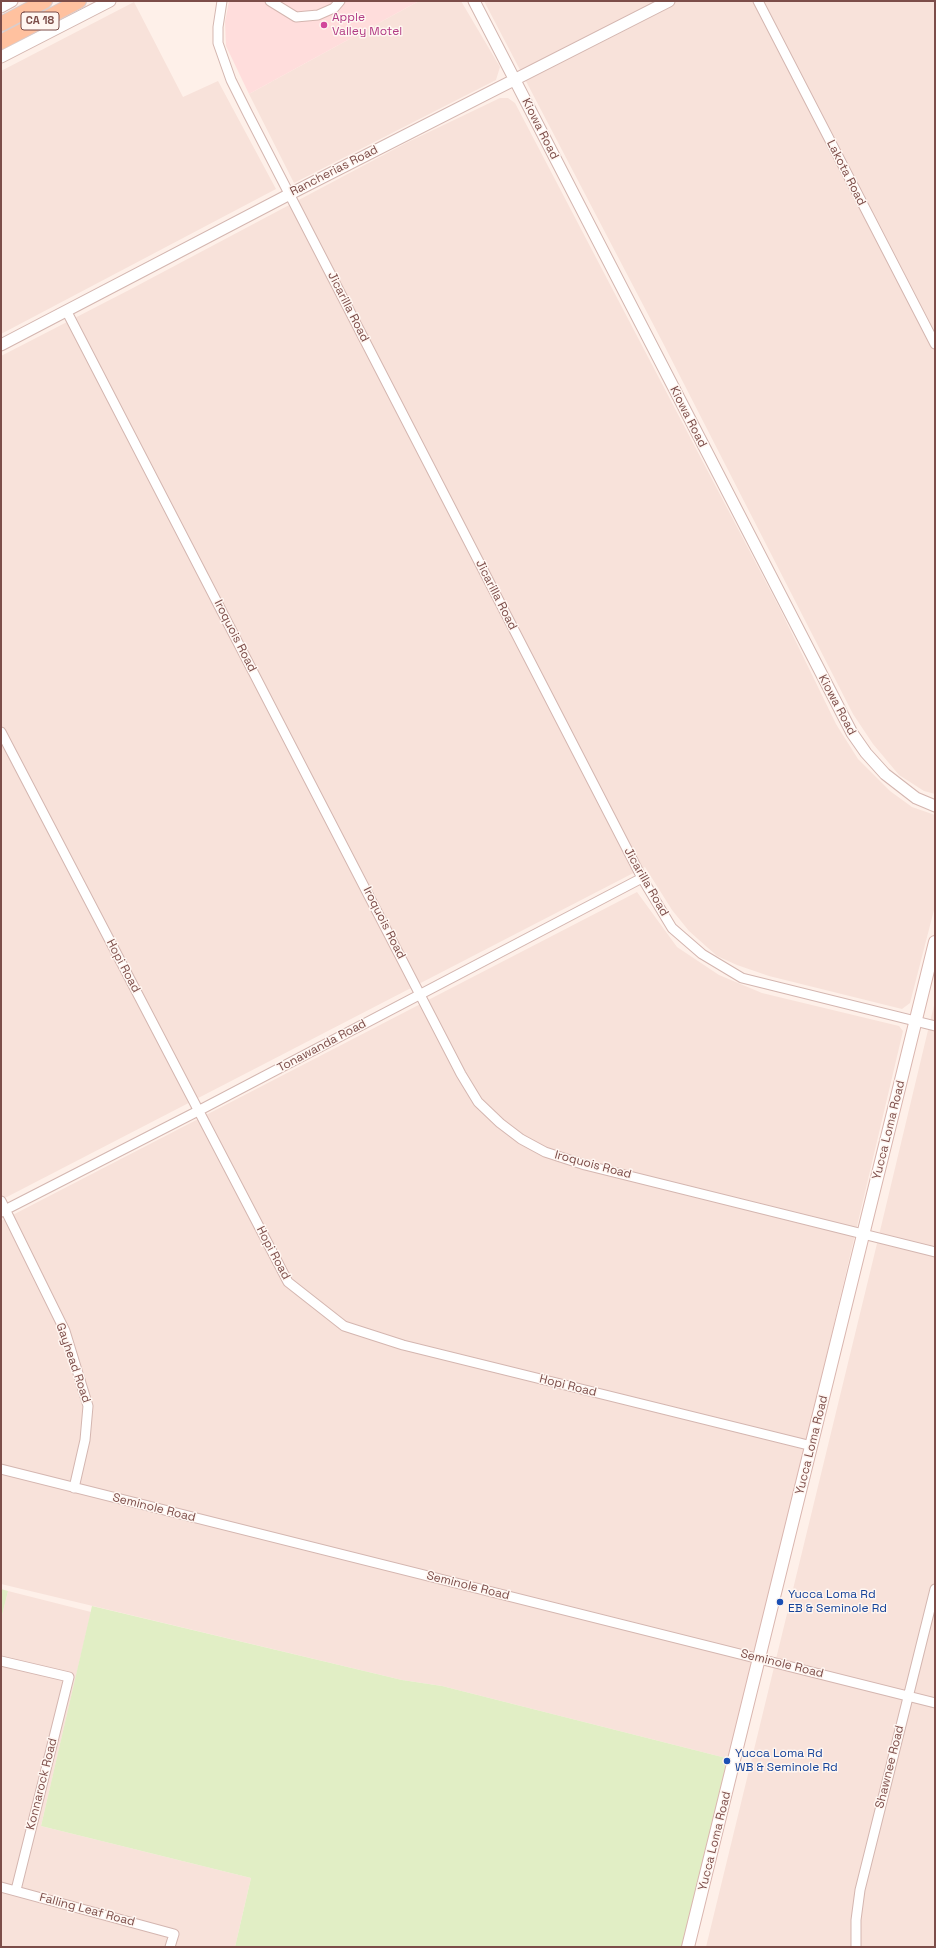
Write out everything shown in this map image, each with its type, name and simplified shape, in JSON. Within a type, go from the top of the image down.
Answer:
[{"type":"main road","name":"CA 18","points":[[1,24],[45,1]]},
{"type":"main road","name":"CA 18","points":[[1,42],[79,1]]},
{"type":"main road","name":"Yucca Loma Road","points":[[688,1947],[935,942]]},
{"type":"street","points":[[1,7],[12,1]]},
{"type":"street","points":[[1,57],[110,1]]},
{"type":"street","name":"Jicarilla Road","points":[[222,1],[218,27],[218,43],[248,114],[642,878],[672,928],[702,954],[742,978],[935,1026]]},
{"type":"street","points":[[270,1],[296,18],[318,15],[334,8],[340,1]]},
{"type":"street","name":"Kiowa Road","points":[[474,1],[852,733],[866,753],[885,774],[916,798],[935,806]]},
{"type":"street","name":"Rancherias Road","points":[[1,345],[67,312],[290,194],[669,1]]},
{"type":"street","name":"Lakota Road","points":[[758,1],[935,344]]},
{"type":"street","name":"Iroquois Road","points":[[67,312],[461,1074],[478,1102],[500,1123],[521,1139],[545,1152],[584,1165],[935,1252]]},
{"type":"street","name":"Hopi Road","points":[[1,732],[288,1282],[344,1326],[403,1345],[812,1446]]},
{"type":"street","name":"Tonawanda Road","points":[[3,1211],[198,1111],[642,878]]},
{"type":"street","name":"Gayhead Road","points":[[1,1201],[3,1211],[65,1331],[88,1406],[85,1440],[74,1488]]},
{"type":"street","name":"Seminole Road","points":[[1,1469],[935,1703]]},
{"type":"street","name":"Shawnee Road","points":[[856,1947],[856,1920],[860,1890],[935,1589]]},
{"type":"street","name":"Konnarock Road","points":[[1,1661],[69,1677],[16,1890]]},
{"type":"street","name":"Falling Leaf Road","points":[[1,1887],[174,1934],[170,1947]]},
{"type":"shaded area","points":[[229,1],[419,1],[249,94],[226,46],[225,22]]},
{"type":"shaded area","points":[[419,1],[461,1],[500,67],[496,80],[294,183],[249,94]]},
{"type":"shaded area","points":[[484,1],[935,1],[935,794],[924,791],[899,775],[873,744],[853,714],[663,343]]},
{"type":"shaded area","points":[[134,2],[183,97],[218,81],[276,189],[1,334],[1,71]]},
{"type":"shaded area","points":[[500,98],[508,98],[515,103],[780,609],[836,724],[858,759],[890,791],[912,807],[935,815],[935,906],[910,1003],[902,1009],[769,976],[737,965],[717,956],[689,931],[672,910],[645,867],[1,1200],[1,356],[131,289],[406,143]]},
{"type":"shaded area","points":[[637,892],[677,947],[719,975],[762,993],[899,1026],[903,1031],[730,1759],[442,1686],[402,1680],[1,1584],[1,1221]]},
{"type":"shaded area","points":[[935,1001],[935,1947],[706,1947],[874,1256]]},
{"type":"shaded area","points":[[8,1591],[91,1612],[41,1826],[251,1878],[235,1947],[1,1947],[1,1619]]},
{"type":"green space","points":[[1,1589],[8,1591],[1,1619]]},
{"type":"green space","points":[[92,1606],[402,1680],[442,1686],[730,1759],[682,1947],[235,1947],[251,1878],[41,1826]]},
{"type":"place","name":"Apple Valley Motel","points":[[324,25]]},
{"type":"place","name":"Yucca Loma Rd EB & Seminole Rd","points":[[780,1602]]},
{"type":"place","name":"Yucca Loma Rd WB & Seminole Rd","points":[[727,1761]]}]
